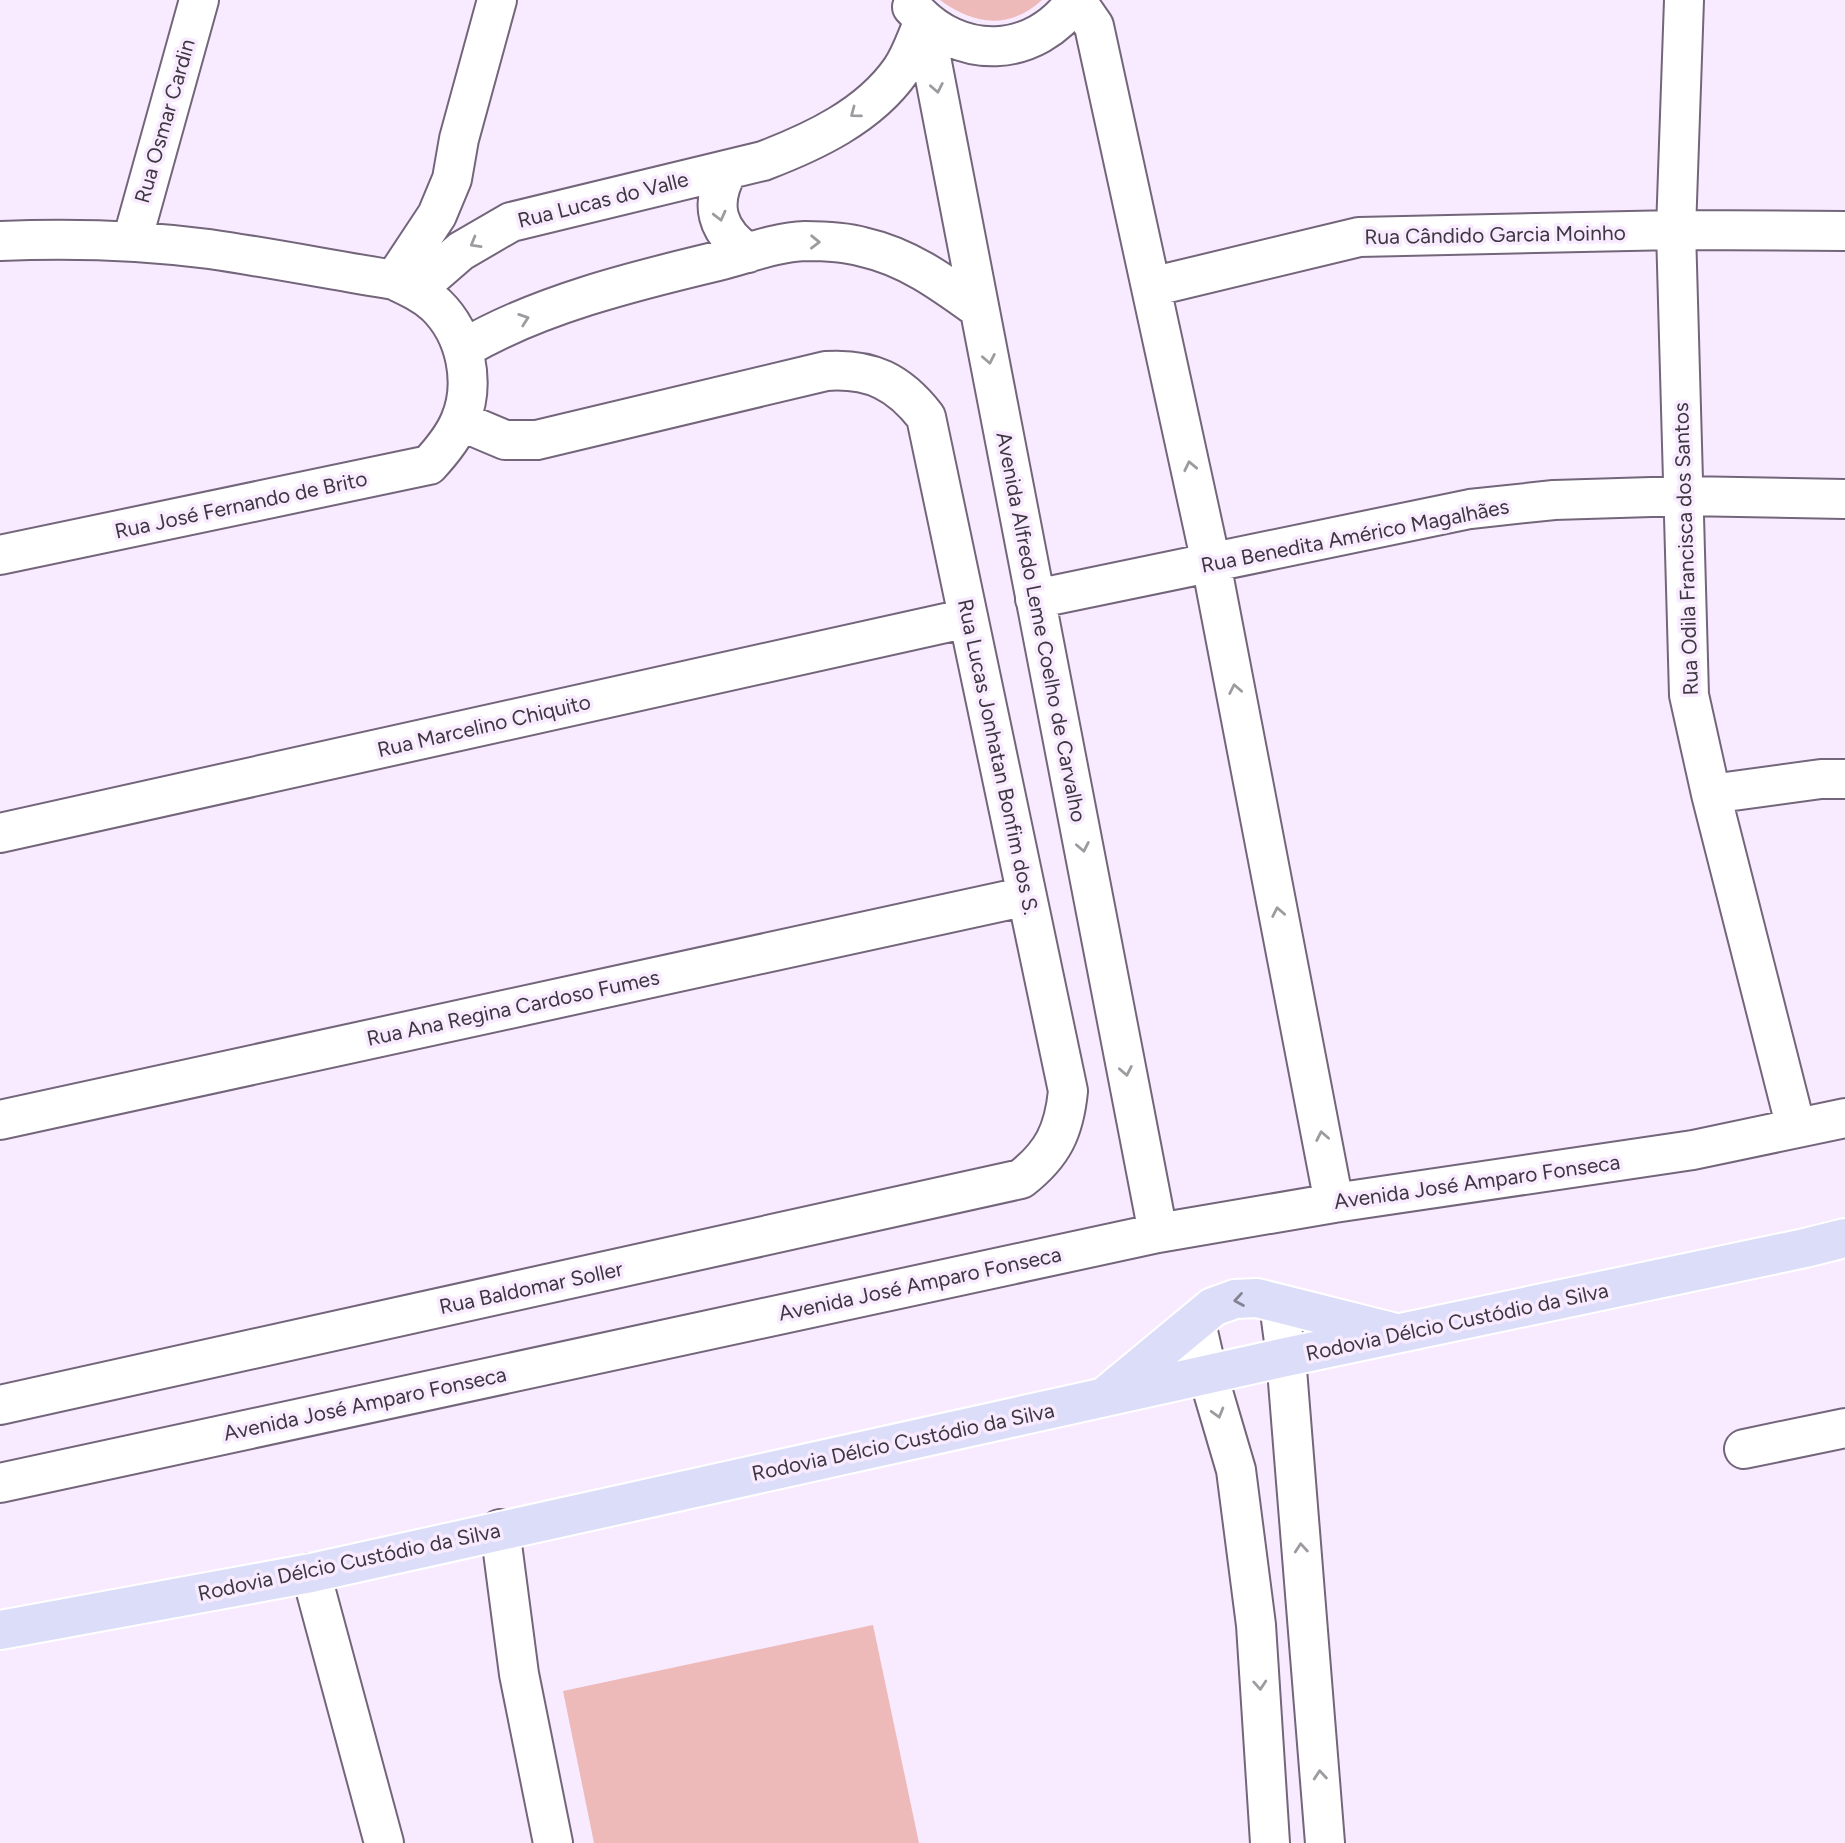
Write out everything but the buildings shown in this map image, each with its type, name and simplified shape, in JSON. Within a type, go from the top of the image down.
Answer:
[{"type":"main road","name":"Rodovia Délcio Custódio da Silva","points":[[0,1630],[311,1573],[1286,1357],[1401,1335],[1845,1238]]},
{"type":"main road","name":"Rodovia Délcio Custódio da Silva","points":[[1805,1248],[1845,1248]]},
{"type":"main road","points":[[1102,1398],[1213,1307],[1235,1298],[1257,1298],[1401,1335]]},
{"type":"street","name":"Rua Osmar Cardin","points":[[132,241],[199,0]]},
{"type":"street","points":[[0,241],[132,241],[209,249],[405,285],[452,179],[459,139],[497,0]]},
{"type":"street","points":[[915,10],[942,34],[963,43],[986,47],[1010,45],[1032,39],[1052,27],[1076,0],[1094,26],[1211,563],[1335,1203]]},
{"type":"street","name":"Rua Odila Francisca dos Santos","points":[[1684,0],[1676,230],[1689,695],[1711,794],[1796,1128]]},
{"type":"street","name":"Rua Lucas do Valle","points":[[405,285],[511,222],[762,161],[796,149],[828,133],[880,93],[902,69],[915,10]]},
{"type":"street","name":"Avenida Alfredo Leme Coelho de Carvalho","points":[[915,10],[979,309],[1158,1233]]},
{"type":"street","name":"Rua Lucas do Valle","points":[[728,170],[717,195],[720,223],[727,236],[748,253]]},
{"type":"street","name":"Rua Cândido Garcia Moinho","points":[[1151,287],[1359,237],[1676,230],[1845,231]]},
{"type":"street","points":[[463,349],[498,328],[635,281],[776,246],[804,242],[862,246],[891,255],[918,267],[979,309]]},
{"type":"street","name":"Rua José Fernando de Brito","points":[[0,555],[429,465],[449,443],[460,421],[467,398],[467,373],[463,349],[452,326],[437,306],[405,285]]},
{"type":"street","name":"Rua Lucas Jonhatan Bonfim dos S.","points":[[460,421],[505,440],[537,440],[826,371],[847,370],[885,380],[901,390],[926,418],[1068,1091],[1061,1131],[1051,1150]]},
{"type":"street","name":"Rua Benedita Américo Magalhães","points":[[1035,598],[1470,509],[1554,500],[1684,496],[1845,499]]},
{"type":"street","name":"Rua Marcelino Chiquito","points":[[0,833],[968,618]]},
{"type":"street","points":[[1711,794],[1821,779],[1845,779]]},
{"type":"street","name":"Rua Ana Regina Cardoso Fumes","points":[[0,1120],[1027,896]]},
{"type":"street","name":"Avenida José Amparo Fonseca","points":[[0,1483],[1158,1233],[1335,1203],[1693,1150],[1845,1118]]},
{"type":"street","name":"Rua Baldomar Soller","points":[[0,1405],[1021,1179],[1038,1166],[1051,1150]]},
{"type":"street","points":[[1279,1304],[1286,1357],[1325,1843]]},
{"type":"street","points":[[1196,1322],[1208,1375],[1236,1470],[1256,1625],[1270,1843]]},
{"type":"street","points":[[1744,1448],[1845,1428]]},
{"type":"street","points":[[500,1530],[519,1674],[553,1843]]},
{"type":"street","points":[[311,1573],[384,1843]]},
{"type":"street","points":[[1256,1625],[1307,1623]]},
{"type":"shaded area","points":[[940,0],[1042,0],[1017,16],[991,21],[966,15]]},
{"type":"shaded area","points":[[873,1625],[919,1843],[594,1843],[563,1691]]}]
